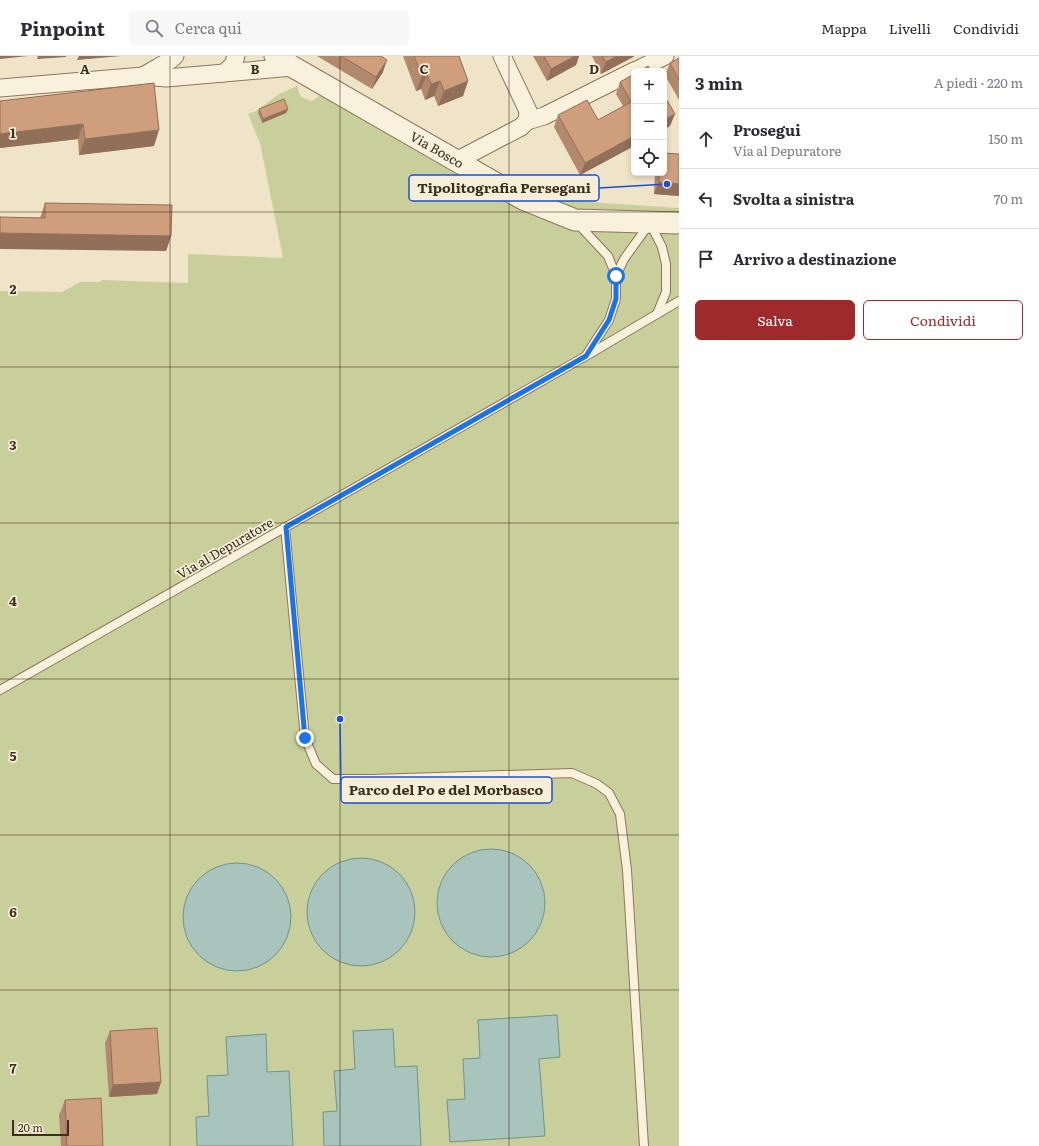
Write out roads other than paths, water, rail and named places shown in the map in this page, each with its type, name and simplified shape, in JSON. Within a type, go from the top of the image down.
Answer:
[{"type":"street","points":[[143,76],[175,56]]},
{"type":"street","points":[[224,73],[233,65],[236,56]]},
{"type":"street","points":[[502,56],[528,111],[527,121]]},
{"type":"street","points":[[640,68],[665,56]]},
{"type":"street","points":[[0,88],[143,76],[166,78],[224,73],[284,62]]},
{"type":"street","name":"Via Bosco","points":[[284,62],[523,199],[575,220],[679,224]]},
{"type":"street","points":[[456,161],[521,127],[527,121],[544,116],[631,72]]},
{"type":"lane","name":"Via al Depuratore","points":[[575,220],[608,256],[616,276],[616,299],[609,320],[586,356]]},
{"type":"lane","name":"Via al Depuratore","points":[[616,276],[624,259],[650,223]]},
{"type":"lane","points":[[650,223],[662,247],[666,264],[666,292],[657,314]]},
{"type":"lane","name":"Via al Depuratore","points":[[0,690],[586,356],[679,301]]},
{"type":"lane","points":[[286,527],[305,738],[316,764],[333,779],[572,773],[597,784],[609,793],[620,814],[627,870],[644,1146]]},
{"type":"water","points":[[491,849],[501,850],[512,854],[521,858],[529,865],[536,873],[540,882],[544,893],[544,913],[540,924],[536,933],[529,941],[521,948],[512,952],[501,956],[491,957],[481,956],[470,952],[461,948],[453,941],[446,933],[442,924],[438,913],[437,903],[438,893],[442,882],[446,873],[453,865],[461,858],[470,854],[481,850]]},
{"type":"water","points":[[361,858],[382,862],[399,874],[411,891],[415,912],[411,933],[399,950],[382,962],[361,966],[340,962],[323,950],[311,933],[307,912],[311,891],[323,874],[340,862]]},
{"type":"water","points":[[237,863],[247,864],[267,872],[275,879],[282,887],[290,907],[290,927],[282,947],[275,955],[267,962],[247,970],[237,971],[227,970],[207,962],[199,955],[192,947],[184,927],[183,917],[184,907],[192,887],[199,879],[207,872],[227,864]]},
{"type":"water","points":[[557,1015],[560,1057],[539,1059],[545,1136],[450,1142],[447,1100],[465,1099],[463,1059],[480,1058],[478,1020]]},
{"type":"water","points":[[393,1029],[395,1067],[417,1066],[421,1146],[324,1146],[323,1112],[337,1111],[334,1071],[355,1069],[353,1031]]},
{"type":"water","points":[[266,1034],[267,1072],[289,1071],[293,1146],[197,1146],[196,1117],[209,1116],[207,1076],[228,1075],[226,1037]]},
{"type":"place","name":"Tipolitografia Persegani","points":[[667,184]]},
{"type":"place","name":"Parco del Po e del Morbasco","points":[[340,719]]}]
